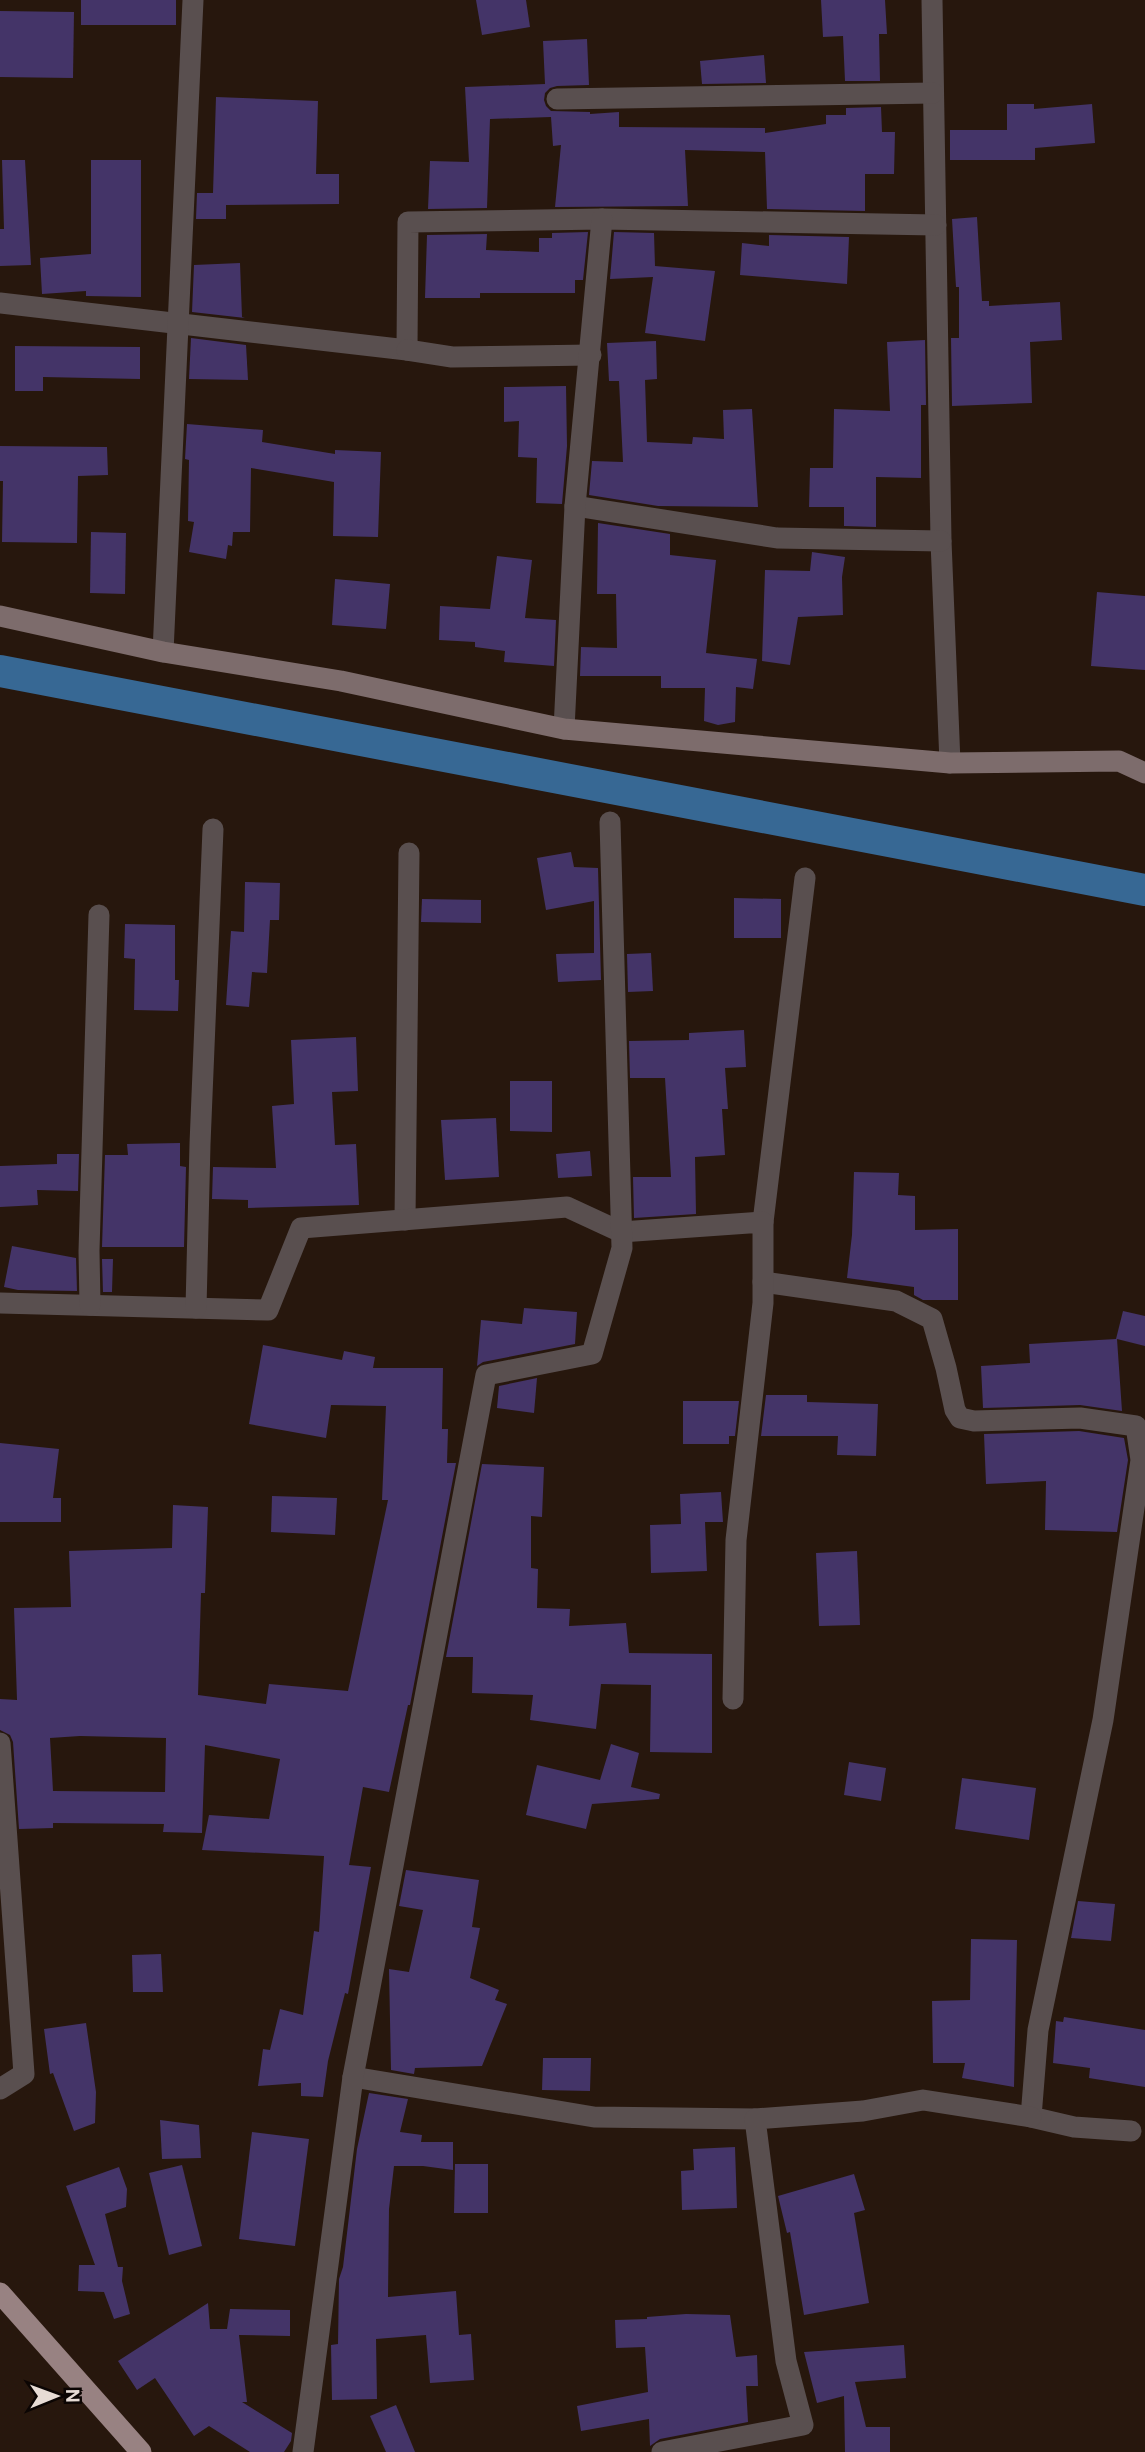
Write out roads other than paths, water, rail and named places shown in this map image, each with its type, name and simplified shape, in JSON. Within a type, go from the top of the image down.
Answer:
[{"type":"main road","points":[[0,2293],[141,2452]]},
{"type":"street","points":[[163,652],[193,0]]},
{"type":"street","points":[[932,0],[941,541],[950,763]]},
{"type":"street","points":[[557,99],[933,93]]},
{"type":"street","points":[[407,350],[408,222],[603,219],[936,225]]},
{"type":"street","points":[[564,729],[575,506],[603,219]]},
{"type":"street","points":[[0,303],[452,357],[591,355]]},
{"type":"street","points":[[575,506],[777,538],[941,541]]},
{"type":"street","points":[[0,616],[163,652],[341,681],[564,729],[950,763],[1119,761],[1145,773]]},
{"type":"street","points":[[303,2452],[353,2077],[486,1375],[592,1354],[622,1248],[610,822]]},
{"type":"street","points":[[196,1308],[213,829]]},
{"type":"street","points":[[405,1220],[410,853]]},
{"type":"street","points":[[733,1699],[736,1540],[763,1303],[763,1222],[805,878]]},
{"type":"street","points":[[90,1305],[89,1251],[99,915]]},
{"type":"street","points":[[0,1303],[268,1310],[301,1228],[566,1208],[621,1232],[763,1222]]},
{"type":"street","points":[[763,1282],[896,1301],[932,1319],[955,1410],[960,1418],[974,1421],[1080,1418],[1136,1426],[1141,1460],[1105,1706],[1038,2030],[1031,2118]]},
{"type":"street","points":[[0,1744],[24,2074],[0,2089]]},
{"type":"street","points":[[353,2077],[594,2118],[755,2119],[863,2111],[923,2100],[1074,2127],[1131,2131]]},
{"type":"street","points":[[662,2452],[803,2425],[786,2361],[755,2119]]},
{"type":"waterway","points":[[0,671],[1145,890]]}]
